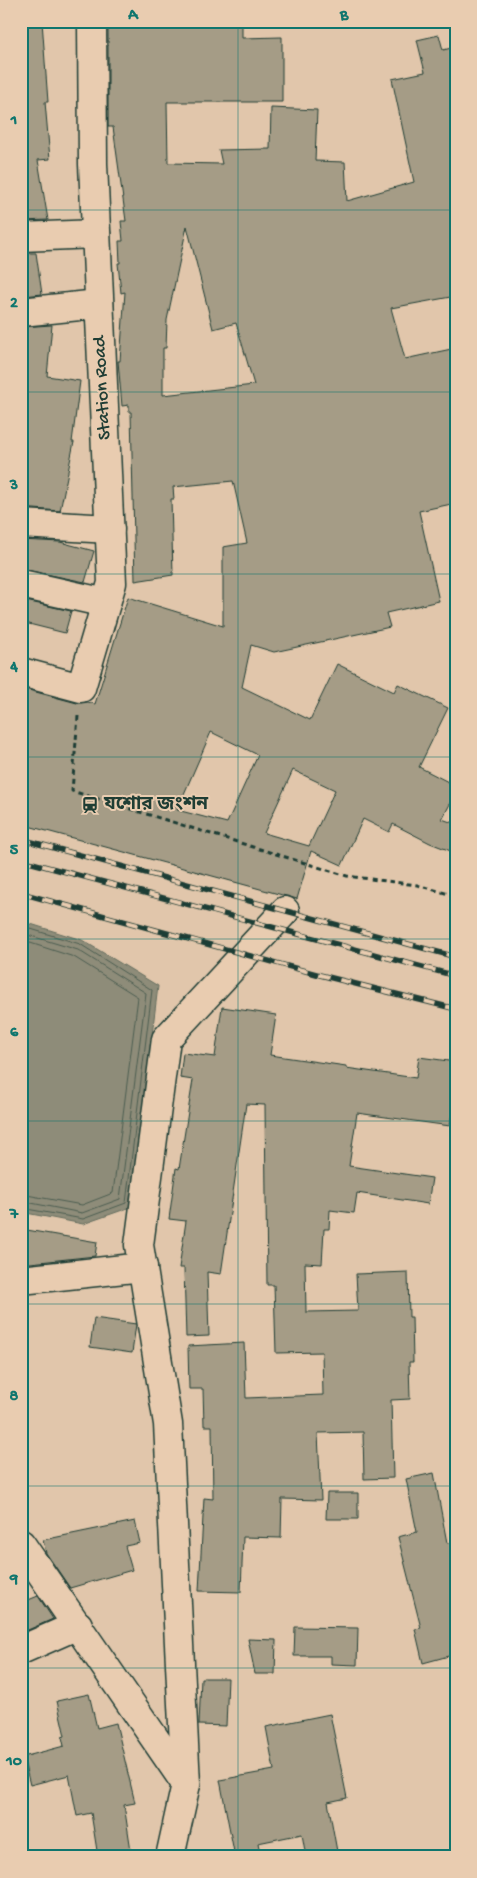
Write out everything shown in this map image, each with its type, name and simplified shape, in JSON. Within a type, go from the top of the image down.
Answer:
[{"type":"street","name":"Station Road","points":[[81,688],[112,583],[93,164],[92,21]]},
{"type":"street","points":[[21,237],[96,234]]},
{"type":"street","points":[[21,312],[99,304]]},
{"type":"street","points":[[21,524],[110,529]]},
{"type":"street","points":[[21,584],[106,603]]},
{"type":"street","points":[[21,672],[81,688]]},
{"type":"street","points":[[170,1857],[186,1784],[168,1424],[140,1245],[166,1039],[285,911]]},
{"type":"street","points":[[21,1280],[143,1267]]},
{"type":"street","points":[[21,1544],[186,1784]]},
{"type":"street","points":[[21,1650],[78,1625]]},
{"type":"path","points":[[81,688],[72,791],[347,876],[417,884],[456,896]]},
{"type":"water","points":[[21,921],[82,940],[158,986],[131,1207],[83,1224],[21,1212]]},
{"type":"building","points":[[21,21],[42,21],[48,102],[45,102],[50,159],[38,160],[48,220],[21,221]]},
{"type":"building","points":[[108,21],[242,21],[242,38],[282,37],[282,102],[167,102],[168,163],[222,164],[219,150],[270,149],[271,108],[317,110],[315,161],[345,162],[347,201],[414,182],[392,79],[425,72],[417,40],[439,35],[443,50],[456,47],[456,296],[391,308],[405,359],[456,348],[456,503],[419,511],[439,601],[386,613],[390,627],[274,652],[251,645],[242,687],[310,720],[337,664],[394,692],[398,684],[448,708],[419,767],[456,786],[456,793],[442,819],[456,824],[456,853],[430,843],[393,824],[389,832],[363,819],[342,865],[311,851],[297,899],[21,824],[21,688],[77,703],[88,702],[95,704],[128,597],[223,626],[223,547],[247,543],[233,481],[173,487],[174,499],[171,499],[173,575],[135,581],[131,412],[129,412],[129,405],[122,406],[118,361],[120,361],[125,292],[121,293],[118,263],[120,263],[119,241],[123,241],[121,221],[126,221],[113,127],[108,127]],"holes":[[[187,226],[213,329],[236,323],[254,385],[163,395],[163,348],[166,348],[167,320]],[[211,732],[258,755],[227,823],[177,810]],[[293,770],[335,790],[309,846],[264,833]]]},
{"type":"building","points":[[28,253],[36,253],[42,294],[24,296]]},
{"type":"building","points":[[52,325],[47,376],[80,381],[72,442],[74,442],[60,511],[21,508],[21,327]]},
{"type":"building","points":[[21,540],[60,542],[94,551],[85,582],[21,569]]},
{"type":"building","points":[[21,600],[71,611],[65,633],[21,622]]},
{"type":"building","points":[[222,1007],[276,1015],[270,1055],[416,1078],[419,1057],[456,1062],[456,1084],[450,1126],[357,1113],[349,1166],[432,1178],[428,1204],[357,1193],[354,1213],[330,1210],[329,1229],[324,1229],[322,1264],[305,1263],[306,1312],[358,1311],[356,1274],[408,1272],[413,1362],[409,1362],[410,1399],[391,1400],[393,1478],[364,1479],[363,1432],[318,1433],[321,1500],[282,1499],[281,1538],[243,1537],[241,1592],[199,1591],[204,1498],[213,1499],[212,1426],[204,1426],[203,1389],[189,1389],[188,1346],[244,1343],[246,1398],[323,1395],[322,1352],[276,1353],[274,1285],[267,1285],[265,1105],[246,1104],[221,1274],[207,1272],[209,1336],[186,1337],[184,1268],[179,1268],[186,1221],[169,1219],[176,1168],[179,1169],[193,1080],[180,1078],[183,1053],[215,1057]]},
{"type":"building","points":[[21,1229],[97,1242],[95,1256],[21,1264]]},
{"type":"building","points":[[94,1318],[136,1324],[132,1353],[90,1347]]},
{"type":"building","points":[[434,1473],[447,1543],[456,1542],[456,1654],[423,1663],[415,1629],[421,1628],[398,1537],[417,1532],[406,1479]]},
{"type":"building","points":[[327,1493],[358,1493],[358,1519],[326,1519]]},
{"type":"building","points":[[135,1521],[140,1543],[125,1546],[132,1570],[70,1588],[46,1553],[43,1540]]},
{"type":"building","points":[[38,1596],[53,1619],[21,1633],[21,1603]]},
{"type":"building","points":[[295,1627],[358,1628],[357,1665],[331,1664],[331,1656],[294,1656]]},
{"type":"building","points":[[248,1639],[276,1640],[275,1674],[255,1674]]},
{"type":"building","points":[[201,1678],[228,1678],[226,1726],[199,1725]]},
{"type":"building","points":[[89,1694],[97,1728],[116,1723],[135,1803],[124,1805],[132,1857],[98,1857],[91,1813],[77,1816],[69,1775],[30,1785],[23,1757],[64,1746],[62,1737],[65,1736],[57,1701]]},
{"type":"building","points":[[330,1714],[347,1798],[328,1802],[338,1857],[306,1857],[302,1834],[258,1843],[261,1857],[235,1857],[220,1780],[274,1770],[266,1727]]},
{"type":"railway","points":[[21,839],[456,957]]},
{"type":"railway","points":[[21,860],[456,976]]},
{"type":"railway","points":[[21,893],[320,975],[456,1009]]},
{"type":"place","name":"যশোর জংশন","points":[[90,805]]}]
